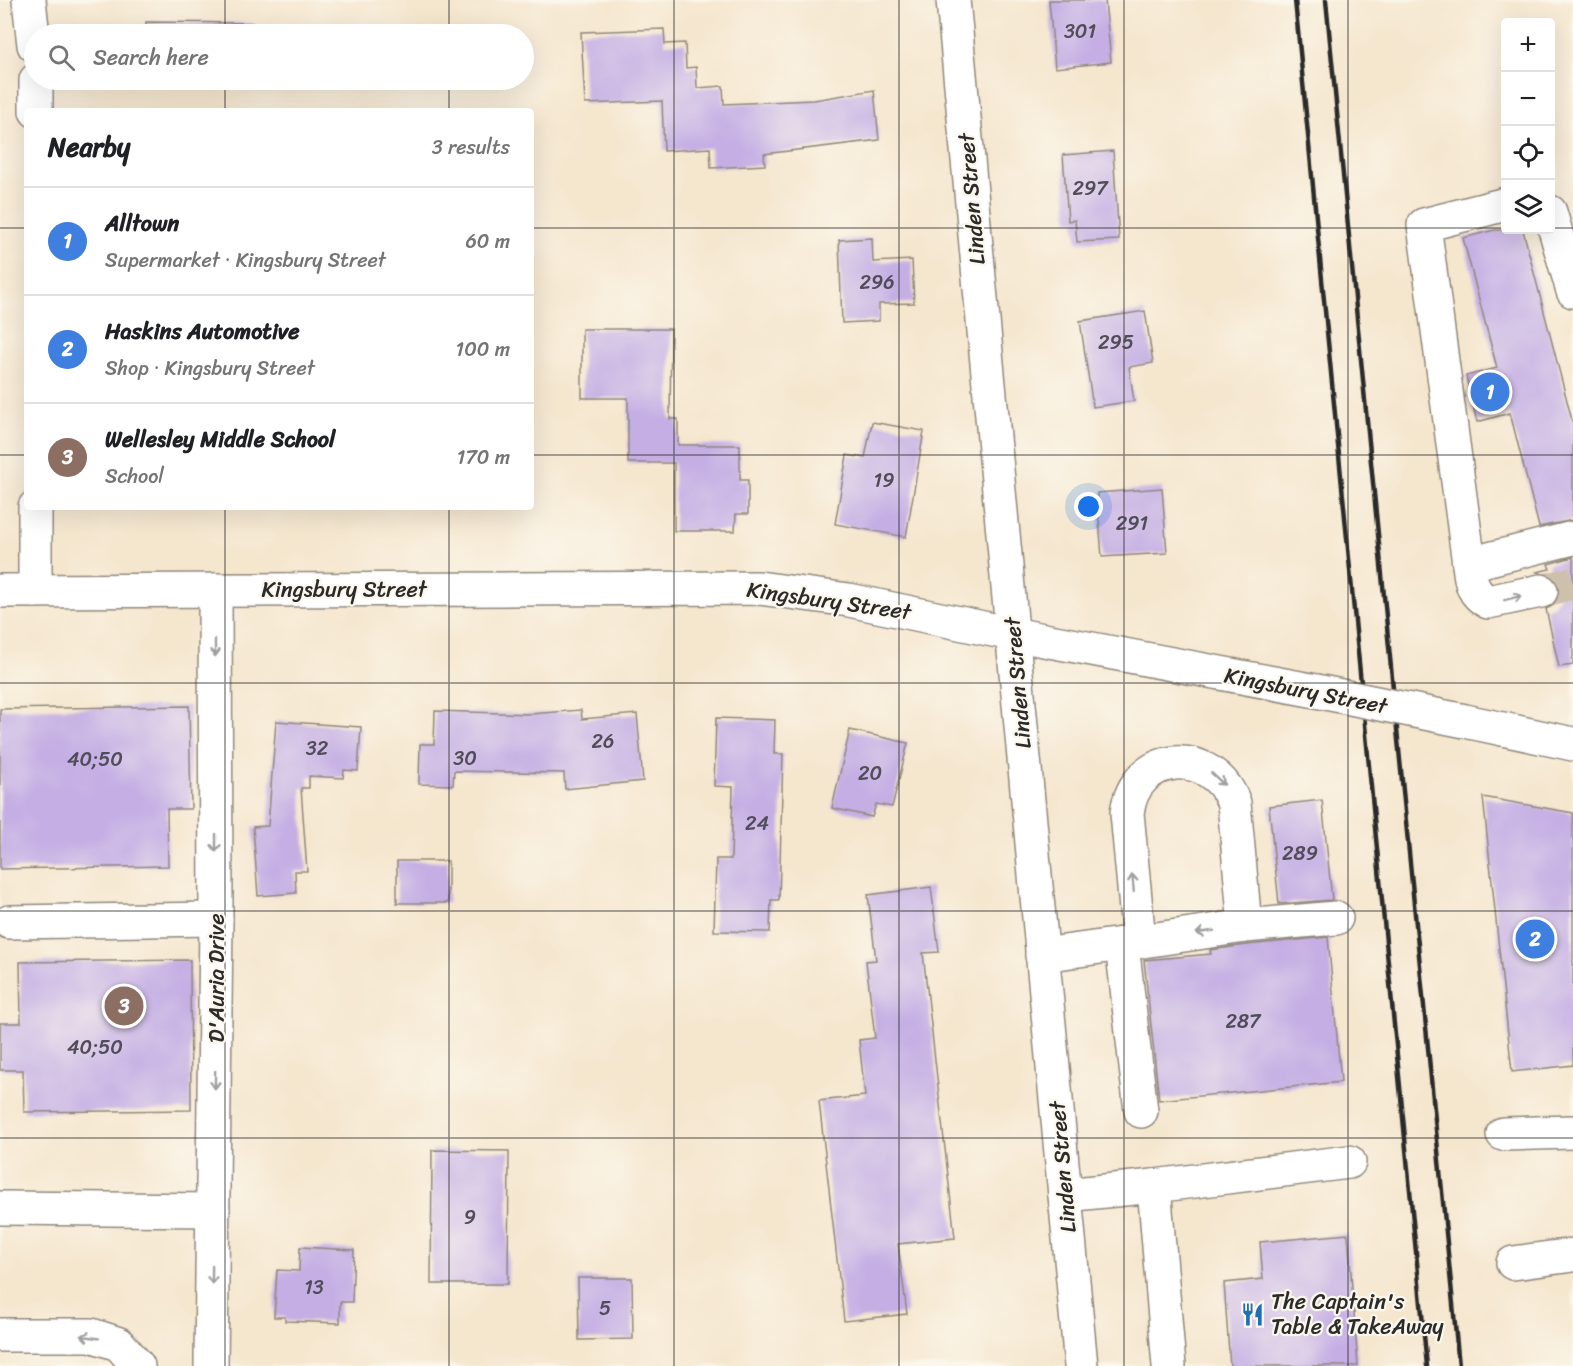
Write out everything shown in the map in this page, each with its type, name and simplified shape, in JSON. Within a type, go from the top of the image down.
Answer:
[{"type":"main road","points":[[29,0],[32,24]]},
{"type":"main road","name":"Linden Street","points":[[953,0],[1081,1366]]},
{"type":"main road","points":[[36,90],[36,108]]},
{"type":"main road","points":[[1501,205],[1424,225],[1472,586],[1480,598],[1488,602],[1541,591]]},
{"type":"main road","points":[[1560,225],[1573,291]]},
{"type":"main road","points":[[35,510],[35,591]]},
{"type":"main road","points":[[1469,564],[1573,538]]},
{"type":"main road","name":"Kingsbury Street","points":[[0,591],[759,588],[849,600],[1012,634],[1316,691],[1573,744]]},
{"type":"main road","name":"D'Auria Drive","points":[[211,1366],[216,919],[215,590]]},
{"type":"main road","points":[[1141,1111],[1131,943],[1127,813],[1129,799],[1135,785],[1146,773],[1161,766],[1192,762],[1206,769],[1228,789],[1234,803],[1245,927]]},
{"type":"main road","points":[[1042,955],[1245,927],[1336,918]]},
{"type":"main road","points":[[9,922],[216,919]]},
{"type":"main road","points":[[1503,1134],[1573,1132]]},
{"type":"main road","points":[[1065,1195],[1349,1162]]},
{"type":"main road","points":[[1154,1186],[1169,1366]]},
{"type":"main road","points":[[1,1208],[213,1210]]},
{"type":"main road","points":[[1513,1263],[1573,1256]]},
{"type":"main road","points":[[0,1335],[91,1335],[119,1344],[138,1366]]},
{"type":"building","points":[[1049,0],[1105,0],[1111,62],[1055,68]]},
{"type":"building","points":[[146,22],[253,23],[253,24],[146,24]]},
{"type":"building","points":[[664,29],[665,44],[685,43],[686,68],[696,67],[697,88],[723,86],[724,104],[814,100],[874,90],[879,140],[764,154],[765,165],[711,168],[710,148],[664,151],[662,101],[585,104],[581,32]]},
{"type":"building","points":[[1113,151],[1119,240],[1077,242],[1075,220],[1068,221],[1063,155]]},
{"type":"building","points":[[1494,230],[1501,230],[1501,234],[1524,234],[1573,424],[1573,520],[1539,527],[1510,413],[1477,422],[1466,376],[1497,368],[1463,238]]},
{"type":"building","points":[[872,238],[873,262],[912,260],[914,303],[879,304],[879,321],[842,323],[839,240]]},
{"type":"building","points":[[1145,311],[1153,363],[1129,367],[1134,401],[1093,407],[1080,321]]},
{"type":"building","points":[[582,329],[671,329],[670,419],[678,419],[678,445],[740,445],[740,480],[748,480],[748,514],[736,514],[735,531],[674,531],[674,463],[628,463],[628,398],[582,398]]},
{"type":"building","points":[[872,422],[924,431],[906,537],[835,524],[847,455],[865,458]]},
{"type":"building","points":[[1162,488],[1167,553],[1102,557],[1097,493]]},
{"type":"building","points":[[1573,557],[1573,665],[1559,667],[1546,609],[1554,605],[1559,597],[1559,587],[1555,578],[1537,572],[1550,569],[1548,564]]},
{"type":"building","points":[[189,706],[191,809],[167,809],[168,866],[0,869],[0,709]]},
{"type":"building","points":[[581,710],[582,719],[637,714],[643,781],[565,789],[564,773],[454,771],[453,785],[419,784],[420,744],[434,744],[435,711],[530,714]]},
{"type":"building","points":[[716,718],[775,720],[774,754],[783,754],[779,900],[771,900],[770,932],[714,931],[716,859],[731,859],[733,787],[714,786]]},
{"type":"building","points":[[276,721],[361,727],[358,771],[344,770],[343,778],[309,776],[309,788],[301,788],[307,871],[295,871],[296,893],[258,896],[253,827],[268,826]]},
{"type":"building","points":[[850,730],[908,743],[892,807],[876,804],[872,817],[832,808]]},
{"type":"building","points":[[1483,797],[1573,813],[1573,1065],[1512,1072]]},
{"type":"building","points":[[1322,800],[1332,900],[1279,904],[1269,806]]},
{"type":"building","points":[[397,861],[448,861],[448,903],[397,903]]},
{"type":"building","points":[[931,887],[939,952],[923,953],[955,1238],[898,1244],[907,1314],[844,1321],[819,1101],[865,1096],[859,1040],[875,1038],[866,961],[876,960],[868,895]]},
{"type":"building","points":[[1328,937],[1341,1082],[1159,1100],[1144,960],[1211,954],[1210,950]]},
{"type":"building","points":[[190,960],[191,1110],[24,1112],[23,1070],[0,1070],[0,1023],[21,1023],[20,962]]},
{"type":"building","points":[[432,1150],[509,1151],[508,1284],[431,1284]]},
{"type":"building","points":[[1348,1234],[1358,1366],[1230,1366],[1224,1283],[1263,1279],[1260,1242]]},
{"type":"building","points":[[300,1247],[354,1250],[352,1302],[340,1302],[340,1323],[285,1321],[285,1317],[274,1317],[277,1270],[299,1271]]},
{"type":"building","points":[[578,1278],[632,1278],[633,1339],[579,1340]]},
{"type":"tunnel","points":[[1541,591],[1573,583]]},
{"type":"railway","points":[[1295,0],[1427,1366]]},
{"type":"railway","points":[[1326,0],[1459,1366]]},
{"type":"place","name":"Alltown","points":[[1490,392]]},
{"type":"place","name":"Haskins Automotive","points":[[1535,939]]},
{"type":"place","name":"Wellesley Middle School","points":[[124,1006]]},
{"type":"place","name":"The Captain's Table & TakeAway","points":[[1253,1314]]}]
